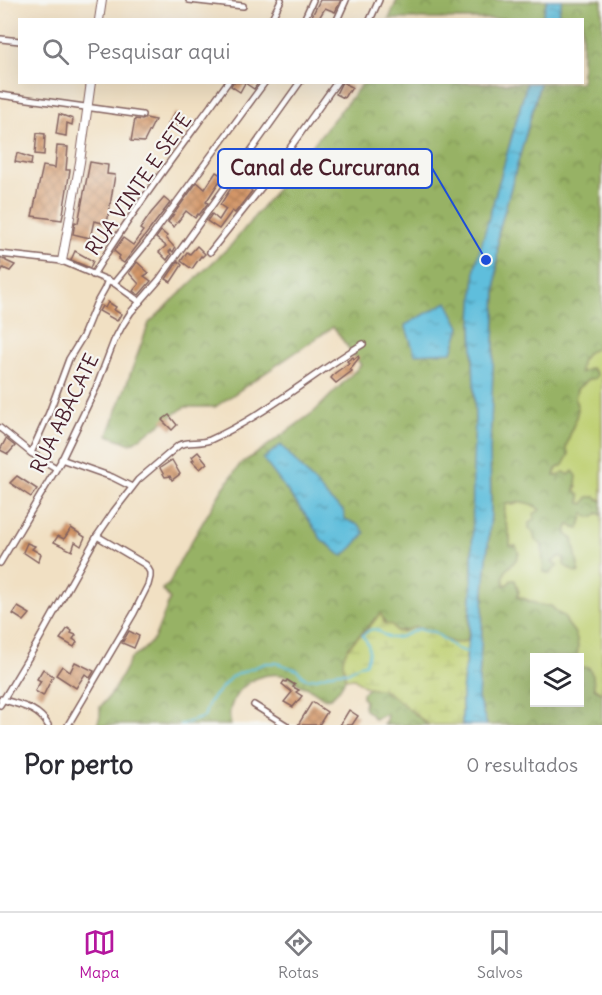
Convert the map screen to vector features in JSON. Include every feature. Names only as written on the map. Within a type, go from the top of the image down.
[{"type":"street","points":[[99,18],[102,0]]},
{"type":"street","points":[[189,0],[243,6]]},
{"type":"street","points":[[272,18],[281,0]]},
{"type":"street","points":[[305,18],[313,0]]},
{"type":"street","points":[[338,18],[346,0]]},
{"type":"street","points":[[371,18],[379,0]]},
{"type":"street","points":[[1,39],[18,41]]},
{"type":"street","points":[[62,261],[80,162],[91,84]]},
{"type":"street","name":"RUA VINTE E SETE","points":[[0,254],[62,261],[93,275],[146,196],[227,84]]},
{"type":"street","points":[[31,453],[69,359],[105,288],[146,244],[264,84]]},
{"type":"street","name":"RUA ABACATE","points":[[0,563],[62,459],[96,388],[114,341],[131,312],[159,280],[299,84]]},
{"type":"street","points":[[210,252],[272,173],[336,84]]},
{"type":"street","points":[[0,95],[142,115]]},
{"type":"street","points":[[245,158],[272,173]]},
{"type":"street","points":[[93,275],[111,282],[140,302]]},
{"type":"street","points":[[48,725],[36,712],[26,706],[1,701],[97,536],[132,487],[179,445],[206,442],[233,429],[363,344]]},
{"type":"street","points":[[0,428],[31,453],[56,468]]},
{"type":"street","points":[[62,459],[132,487]]},
{"type":"street","points":[[68,725],[134,613],[148,585],[150,572],[146,565],[136,558],[97,536]]},
{"type":"street","points":[[254,705],[286,725]]},
{"type":"green space","points":[[397,0],[547,0],[542,18],[389,18]]},
{"type":"green space","points":[[562,0],[602,0],[602,331],[600,343],[596,349],[588,352],[581,362],[580,373],[591,368],[597,374],[596,378],[588,380],[577,389],[575,399],[578,409],[566,448],[569,454],[563,465],[556,469],[554,476],[559,476],[564,472],[569,475],[573,471],[577,476],[575,491],[580,495],[580,503],[584,504],[588,497],[595,497],[602,501],[602,515],[598,513],[594,517],[588,517],[584,513],[579,529],[570,524],[567,528],[567,535],[573,539],[579,572],[576,573],[564,565],[564,558],[560,556],[552,562],[558,565],[550,574],[544,572],[542,545],[535,540],[533,532],[529,529],[529,523],[534,519],[534,514],[540,510],[527,503],[507,503],[504,514],[510,535],[510,546],[516,546],[518,557],[506,571],[504,585],[515,580],[519,592],[517,596],[551,606],[564,616],[577,639],[577,653],[530,653],[530,707],[584,707],[584,667],[589,668],[593,676],[594,688],[602,693],[602,725],[487,725],[478,698],[491,512],[490,449],[498,234],[540,84],[584,84],[584,18],[557,18]]},
{"type":"green space","points":[[362,84],[527,84],[510,142],[472,322],[475,421],[472,580],[468,640],[458,643],[451,642],[416,627],[397,631],[389,627],[383,618],[375,618],[346,651],[345,678],[330,698],[322,697],[288,677],[267,675],[250,682],[237,694],[230,711],[231,725],[97,725],[100,707],[112,693],[131,658],[154,639],[170,599],[162,589],[169,584],[178,564],[222,490],[241,463],[315,411],[361,365],[333,327],[215,407],[185,407],[131,444],[108,435],[149,323],[232,244]]},
{"type":"green space","points":[[602,331],[602,501],[595,497],[584,504],[580,503],[575,492],[577,486],[569,475],[554,476],[575,421],[578,409],[575,399],[577,389],[588,380],[580,373],[580,362],[600,343]]},
{"type":"green space","points":[[522,502],[536,505],[541,510],[533,529],[535,537],[542,545],[544,559],[552,562],[560,555],[579,572],[573,539],[567,535],[567,528],[570,524],[579,529],[584,512],[602,515],[602,693],[594,688],[589,668],[584,667],[584,653],[577,653],[576,640],[564,616],[551,606],[540,606],[517,596],[508,584],[504,585],[505,573],[519,552],[510,546],[510,535],[504,514],[507,503],[513,505]]},
{"type":"green space","points":[[381,614],[385,624],[392,625],[396,631],[402,632],[416,627],[451,642],[458,643],[468,640],[462,692],[462,725],[429,725],[381,689],[364,686],[354,678],[345,679],[343,660],[347,649]]},
{"type":"green space","points":[[369,688],[381,689],[390,694],[429,725],[383,725],[387,714],[374,719],[365,710],[362,693]]},
{"type":"water","points":[[547,0],[562,0],[557,18],[542,18]]},
{"type":"water","points":[[527,84],[540,84],[498,234],[490,449],[491,512],[478,698],[487,725],[462,725],[462,692],[469,636],[472,580],[475,421],[472,322],[475,267]]},
{"type":"water","points":[[447,302],[460,327],[452,352],[415,354],[405,325]]},
{"type":"water","points":[[281,445],[330,500],[343,510],[345,519],[360,526],[365,533],[343,556],[323,542],[263,459]]},
{"type":"building","points":[[320,0],[341,0],[335,12],[325,8],[319,18],[311,18]]},
{"type":"building","points":[[232,84],[244,84],[240,92],[231,86]]},
{"type":"building","points":[[246,84],[258,84],[254,89]]},
{"type":"building","points":[[341,84],[352,87],[344,98],[336,94]]},
{"type":"building","points":[[175,113],[183,118],[175,129],[168,124]]},
{"type":"building","points":[[59,114],[73,119],[72,125],[67,123],[66,136],[56,134]]},
{"type":"building","points":[[135,119],[155,120],[144,142],[131,141]]},
{"type":"building","points":[[37,133],[45,134],[44,155],[35,154]]},
{"type":"building","points":[[57,146],[68,147],[66,170],[70,170],[62,220],[32,216],[43,166],[55,168]]},
{"type":"building","points":[[17,153],[32,158],[31,165],[15,162]]},
{"type":"building","points":[[90,162],[108,165],[107,174],[115,175],[107,224],[94,221],[90,238],[73,234],[75,222],[78,223]]},
{"type":"building","points":[[216,172],[226,178],[222,183],[219,182],[199,215],[195,218],[186,211],[174,227],[168,222],[197,182],[205,189]]},
{"type":"building","points":[[240,174],[246,178],[243,183],[252,191],[235,213],[232,211],[219,229],[207,221],[212,214],[219,220],[226,209],[220,205]]},
{"type":"building","points":[[164,198],[170,203],[124,263],[118,259],[120,256],[114,251],[123,238],[133,245],[143,231],[140,229]]},
{"type":"building","points":[[161,231],[175,248],[173,252],[171,250],[169,252],[171,254],[167,260],[159,252],[166,246],[156,238]]},
{"type":"building","points":[[197,246],[205,254],[192,269],[181,261],[187,252],[190,254]]},
{"type":"building","points":[[75,251],[93,261],[90,268],[71,260]]},
{"type":"building","points":[[0,259],[15,265],[10,271],[3,268],[0,274]]},
{"type":"building","points":[[178,261],[182,265],[171,282],[166,279]]},
{"type":"building","points":[[137,262],[149,273],[144,276],[151,281],[139,295],[133,291],[139,284],[129,273]]},
{"type":"building","points":[[108,302],[116,307],[114,310],[121,314],[117,321],[99,311],[102,306],[105,308]]},
{"type":"building","points":[[358,356],[359,358],[350,369],[352,371],[336,383],[331,378],[349,363],[347,361]]},
{"type":"building","points":[[169,415],[177,425],[172,430],[162,420]]},
{"type":"building","points":[[6,439],[15,446],[8,454],[0,450]]},
{"type":"building","points":[[198,452],[207,463],[200,469],[192,461],[194,460],[192,457]]},
{"type":"building","points":[[172,460],[180,474],[172,480],[170,476],[165,477],[160,468]]},
{"type":"building","points":[[17,476],[37,489],[31,497],[10,483]]},
{"type":"building","points":[[71,528],[85,537],[81,546],[75,542],[72,551],[54,542],[58,536],[64,539]]},
{"type":"building","points":[[27,543],[35,546],[32,549],[41,554],[38,562],[23,552]]},
{"type":"building","points":[[18,607],[30,614],[24,621],[13,614]]},
{"type":"building","points":[[68,628],[76,635],[73,639],[77,642],[74,647],[60,639]]},
{"type":"building","points":[[129,631],[139,636],[134,648],[122,643]]},
{"type":"building","points":[[75,662],[94,671],[90,678],[85,674],[76,688],[56,675],[62,666],[70,672]]},
{"type":"building","points":[[43,669],[53,676],[43,696],[35,691],[41,681],[37,679]]},
{"type":"building","points":[[287,680],[295,685],[293,687],[299,690],[296,692],[302,696],[293,707],[284,702],[292,692],[282,684]]},
{"type":"building","points":[[312,702],[327,712],[319,725],[298,725]]},
{"type":"building","points":[[349,710],[358,716],[352,725],[340,725]]},
{"type":"waterway","points":[[180,725],[204,717],[209,702],[231,677],[266,663],[277,663],[297,670],[306,679],[336,672],[348,672],[365,664],[369,650],[363,635],[372,629],[392,638],[419,629],[434,632],[457,649],[467,652]]},
{"type":"place","name":"Canal de Curcurana","points":[[486,260]]}]
